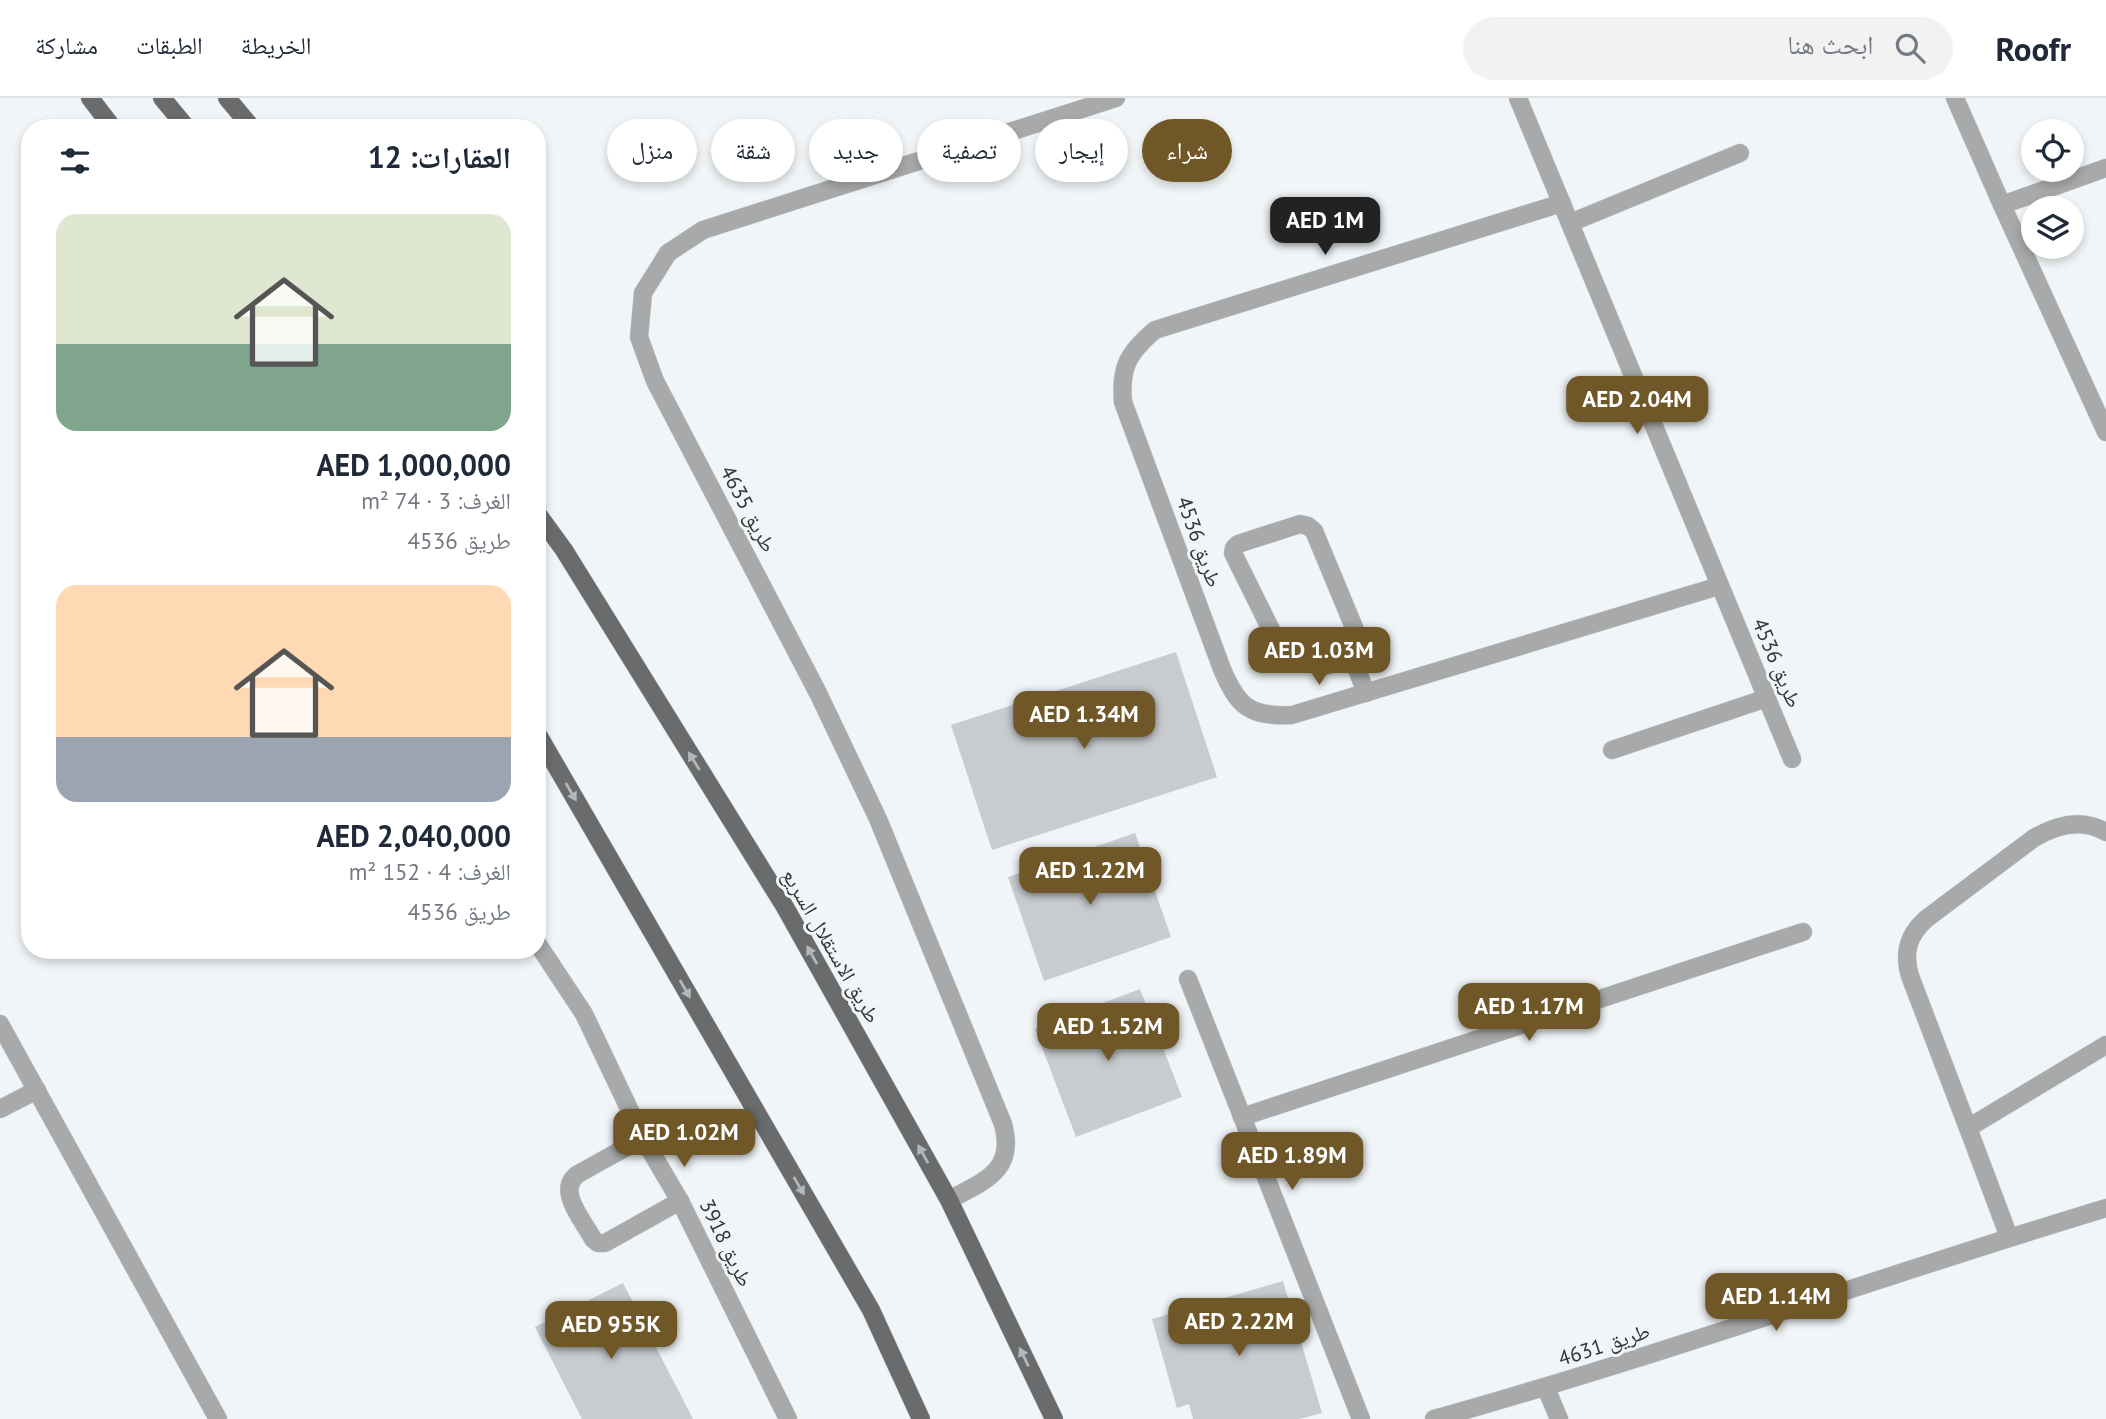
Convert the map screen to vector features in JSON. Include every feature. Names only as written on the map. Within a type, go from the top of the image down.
[{"type":"main road","points":[[90,98],[106,119]]},
{"type":"main road","points":[[162,98],[180,119]]},
{"type":"main road","points":[[227,98],[244,119]]},
{"type":"main road","name":"طريق الاستقلال السريع","points":[[546,525],[564,550],[785,907],[949,1200],[1054,1419]]},
{"type":"main road","points":[[546,749],[871,1310],[917,1416]]},
{"type":"street","name":"طريق 4635","points":[[949,1200],[986,1180],[998,1170],[1005,1156],[1007,1139],[1003,1124],[878,819],[818,693],[655,381],[639,337],[643,293],[668,253],[703,230],[1116,98]]},
{"type":"street","name":"طريق 4536","points":[[1518,98],[1792,759]]},
{"type":"street","points":[[1955,98],[2106,432]]},
{"type":"street","points":[[1570,223],[1740,153]]},
{"type":"street","points":[[2002,205],[2106,168]]},
{"type":"street","name":"طريق 4536","points":[[1562,203],[1155,330],[1138,344],[1126,363],[1121,382],[1123,402],[1231,692],[1248,709],[1270,716],[1292,715],[1719,586]]},
{"type":"street","points":[[1353,659],[1324,666],[1301,662],[1282,652],[1233,553],[1234,548],[1238,544],[1300,524],[1314,531],[1358,637],[1358,648],[1353,659],[1366,693]]},
{"type":"street","points":[[1612,750],[1767,698]]},
{"type":"street","points":[[2009,1237],[1910,976],[1906,951],[1916,928],[1926,919],[2034,838],[2066,824],[2083,824],[2106,832]]},
{"type":"street","points":[[1242,1117],[1803,932]]},
{"type":"street","name":"طريق 3918","points":[[546,957],[584,1014],[643,1138],[680,1201],[788,1419]]},
{"type":"street","points":[[1188,979],[1361,1419]]},
{"type":"street","points":[[0,1024],[218,1419]]},
{"type":"street","points":[[1968,1128],[2106,1045]]},
{"type":"street","points":[[0,1109],[37,1090]]},
{"type":"street","points":[[643,1138],[578,1174],[568,1185],[571,1199],[593,1239],[598,1243],[605,1243],[680,1201]]},
{"type":"street","name":"طريق 4631","points":[[1434,1419],[1546,1388],[2106,1208]]},
{"type":"street","points":[[1546,1388],[1559,1419]]},
{"type":"building","points":[[1176,652],[1217,777],[992,850],[951,725]]},
{"type":"building","points":[[1135,833],[1171,937],[1044,981],[1008,877]]},
{"type":"building","points":[[1140,989],[1182,1097],[1076,1137],[1035,1029]]},
{"type":"building","points":[[1283,1281],[1322,1413],[1299,1419],[1193,1419],[1189,1404],[1177,1408],[1152,1319]]},
{"type":"building","points":[[623,1283],[693,1419],[582,1419],[535,1327]]}]
